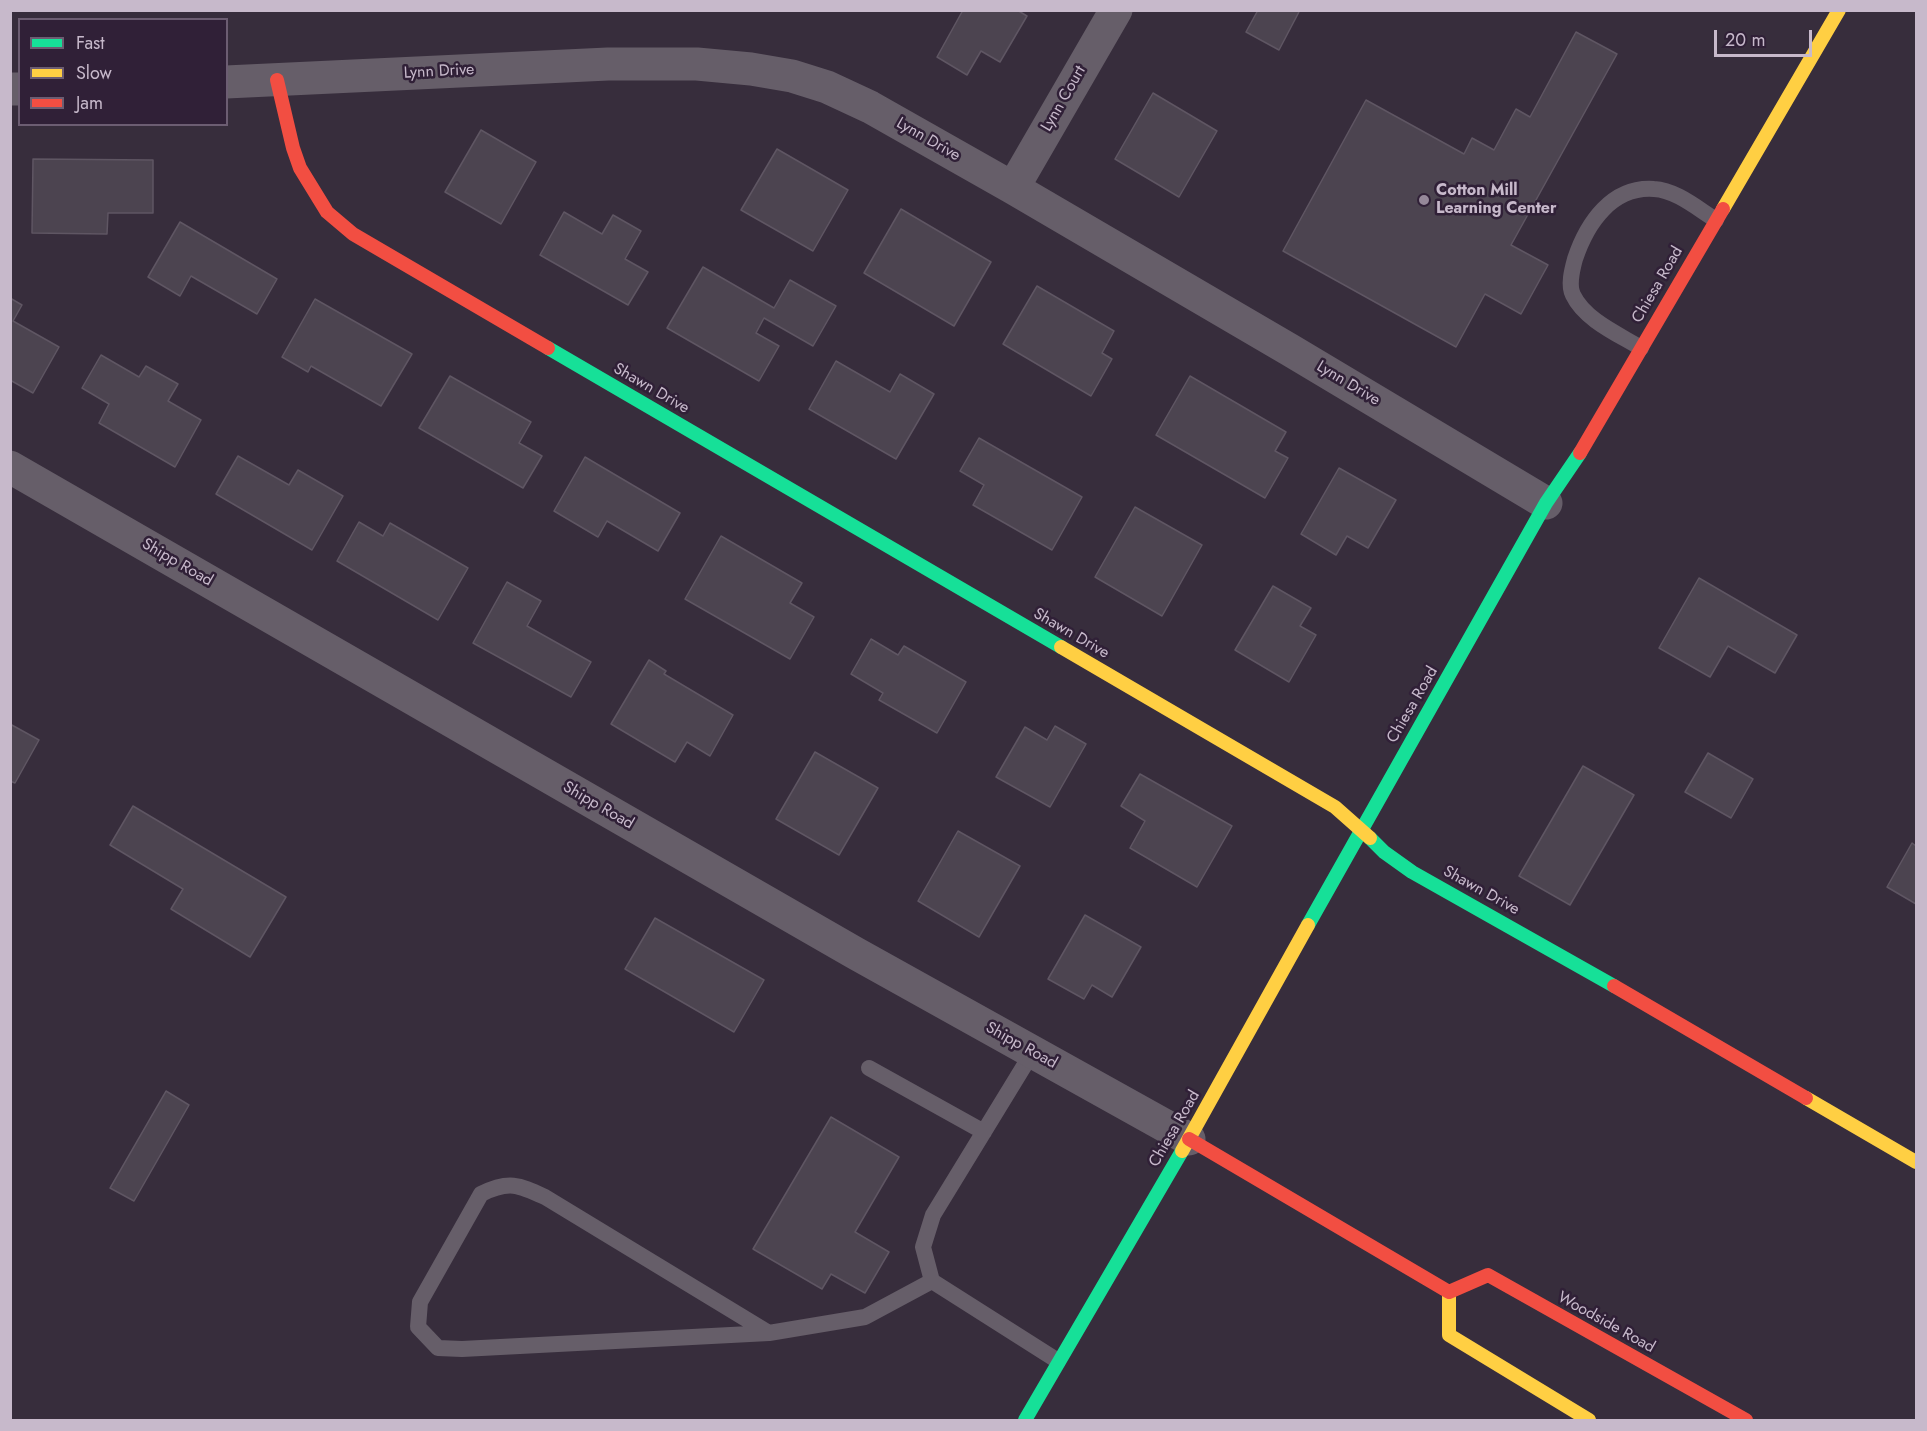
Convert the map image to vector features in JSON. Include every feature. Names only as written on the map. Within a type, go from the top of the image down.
[{"type":"street","name":"Lynn Court","points":[[1013,188],[1116,10]]},
{"type":"street","name":"Chiesa Road","points":[[1024,1420],[1189,1139],[1546,503],[1575,461],[1839,10]]},
{"type":"street","name":"Lynn Drive","points":[[228,82],[608,64],[697,64],[751,69],[792,76],[827,87],[870,107],[1013,188],[1546,503]]},
{"type":"street","name":"Shawn Drive","points":[[277,80],[300,168],[327,212],[353,234],[1335,807],[1384,852],[1412,872],[1584,968],[1917,1162]]},
{"type":"street","name":"Shipp Road","points":[[10,467],[855,953],[1189,1139]]},
{"type":"street","points":[[1189,1139],[1449,1292],[1449,1335],[1590,1420]]},
{"type":"street","name":"Woodside Road","points":[[1449,1292],[1488,1275],[1746,1420]]},
{"type":"lane","points":[[1641,348],[1597,321],[1581,307],[1571,293],[1571,272],[1590,224],[1609,203],[1633,190],[1656,189],[1676,196],[1716,220]]},
{"type":"lane","points":[[1032,1053],[933,1215],[923,1247],[932,1281],[1058,1361]]},
{"type":"lane","points":[[869,1068],[984,1132]]},
{"type":"lane","points":[[769,1333],[545,1197],[518,1185],[496,1186],[481,1194],[420,1302],[418,1327],[438,1348],[769,1333],[865,1317],[932,1281]]},
{"type":"building","points":[[963,10],[1017,10],[1027,16],[1000,62],[981,51],[967,75],[937,57]]},
{"type":"building","points":[[1258,10],[1300,10],[1279,50],[1246,32]]},
{"type":"building","name":"Cotton Mill Learning Center","points":[[1576,32],[1617,54],[1511,245],[1548,265],[1521,314],[1485,294],[1456,347],[1283,251],[1366,100],[1464,154],[1472,138],[1494,150],[1516,109],[1530,117]]},
{"type":"building","points":[[1153,93],[1217,131],[1179,197],[1115,159]]},
{"type":"building","points":[[481,130],[536,162],[501,224],[445,192]]},
{"type":"building","points":[[777,149],[848,190],[813,251],[741,210]]},
{"type":"building","points":[[33,159],[153,160],[153,213],[108,213],[107,234],[32,233]]},
{"type":"building","points":[[901,209],[991,262],[954,326],[864,273]]},
{"type":"building","points":[[564,212],[602,234],[613,215],[641,231],[625,259],[648,272],[628,305],[540,255]]},
{"type":"building","points":[[180,222],[277,279],[257,314],[191,276],[180,296],[148,277]]},
{"type":"building","points":[[703,267],[774,308],[790,280],[836,306],[813,346],[764,318],[756,333],[779,346],[759,381],[667,328]]},
{"type":"building","points":[[1037,286],[1114,331],[1102,353],[1112,359],[1091,396],[1003,344]]},
{"type":"building","points":[[10,298],[22,305],[13,321],[59,347],[33,393],[10,380]]},
{"type":"building","points":[[315,299],[412,354],[381,406],[311,366],[308,372],[282,357]]},
{"type":"building","points":[[101,355],[139,377],[146,366],[178,384],[168,401],[201,420],[175,467],[99,423],[109,404],[82,388]]},
{"type":"building","points":[[836,361],[890,392],[900,374],[934,394],[896,459],[809,409]]},
{"type":"building","points":[[450,376],[531,422],[519,443],[542,456],[523,488],[419,428]]},
{"type":"building","points":[[1190,376],[1286,432],[1275,451],[1288,458],[1265,498],[1156,435]]},
{"type":"building","points":[[979,438],[1082,497],[1052,550],[973,505],[984,485],[960,471]]},
{"type":"building","points":[[238,456],[289,485],[298,470],[343,496],[312,550],[216,494]]},
{"type":"building","points":[[585,457],[680,513],[658,551],[607,521],[598,537],[554,511]]},
{"type":"building","points":[[1339,468],[1396,500],[1368,548],[1347,536],[1336,555],[1301,534]]},
{"type":"building","points":[[1135,507],[1202,545],[1162,616],[1095,577]]},
{"type":"building","points":[[359,522],[383,536],[390,523],[468,568],[438,620],[337,561]]},
{"type":"building","points":[[721,536],[802,583],[790,603],[814,617],[790,659],[685,599]]},
{"type":"building","points":[[1699,578],[1797,635],[1775,673],[1728,646],[1710,677],[1659,648]]},
{"type":"building","points":[[507,582],[541,601],[527,626],[591,662],[571,697],[473,643]]},
{"type":"building","points":[[1273,586],[1311,608],[1300,626],[1316,635],[1289,682],[1235,650]]},
{"type":"building","points":[[871,639],[898,655],[904,646],[966,682],[937,733],[879,700],[883,693],[851,674]]},
{"type":"building","points":[[649,660],[666,671],[664,674],[733,715],[710,756],[687,742],[675,762],[611,724]]},
{"type":"building","points":[[10,724],[39,740],[15,783],[10,781]]},
{"type":"building","points":[[1055,726],[1086,744],[1050,807],[996,777],[1025,727],[1047,740]]},
{"type":"building","points":[[815,752],[878,788],[839,855],[776,819]]},
{"type":"building","points":[[1708,753],[1753,779],[1731,818],[1685,792]]},
{"type":"building","points":[[1583,766],[1634,795],[1570,905],[1519,876]]},
{"type":"building","points":[[1140,774],[1232,826],[1197,887],[1130,848],[1145,821],[1121,806]]},
{"type":"building","points":[[133,806],[286,897],[250,957],[171,909],[183,889],[110,845]]},
{"type":"building","points":[[958,831],[1020,866],[979,937],[918,901]]},
{"type":"building","points":[[1912,843],[1916,846],[1916,904],[1887,887]]},
{"type":"building","points":[[1085,915],[1141,947],[1112,997],[1092,985],[1084,999],[1048,979]]},
{"type":"building","points":[[655,918],[764,980],[734,1032],[625,969]]},
{"type":"building","points":[[166,1091],[189,1105],[134,1201],[110,1188]]},
{"type":"building","points":[[831,1117],[899,1157],[855,1232],[889,1252],[865,1293],[831,1274],[822,1289],[753,1249]]},
{"type":"traffic: fast","points":[[548,348],[1061,647]]},
{"type":"traffic: fast","points":[[1308,925],[1546,503],[1580,453]]},
{"type":"traffic: fast","points":[[1370,838],[1384,852],[1412,872],[1614,986]]},
{"type":"traffic: fast","points":[[1025,1420],[1182,1151]]},
{"type":"traffic: slow","points":[[1723,209],[1839,10]]},
{"type":"traffic: slow","points":[[1061,647],[1335,807],[1370,838]]},
{"type":"traffic: slow","points":[[1182,1151],[1308,925]]},
{"type":"traffic: slow","points":[[1806,1098],[1916,1162]]},
{"type":"traffic: slow","points":[[1449,1292],[1449,1335],[1589,1420]]},
{"type":"traffic: jam","points":[[277,80],[300,168],[327,212],[353,234],[548,348]]},
{"type":"traffic: jam","points":[[1580,453],[1723,209]]},
{"type":"traffic: jam","points":[[1614,986],[1806,1098]]},
{"type":"traffic: jam","points":[[1189,1139],[1449,1292]]},
{"type":"traffic: jam","points":[[1449,1292],[1488,1275],[1746,1420]]},
{"type":"place","name":"Cotton Mill Learning Center","points":[[1424,200]]}]
